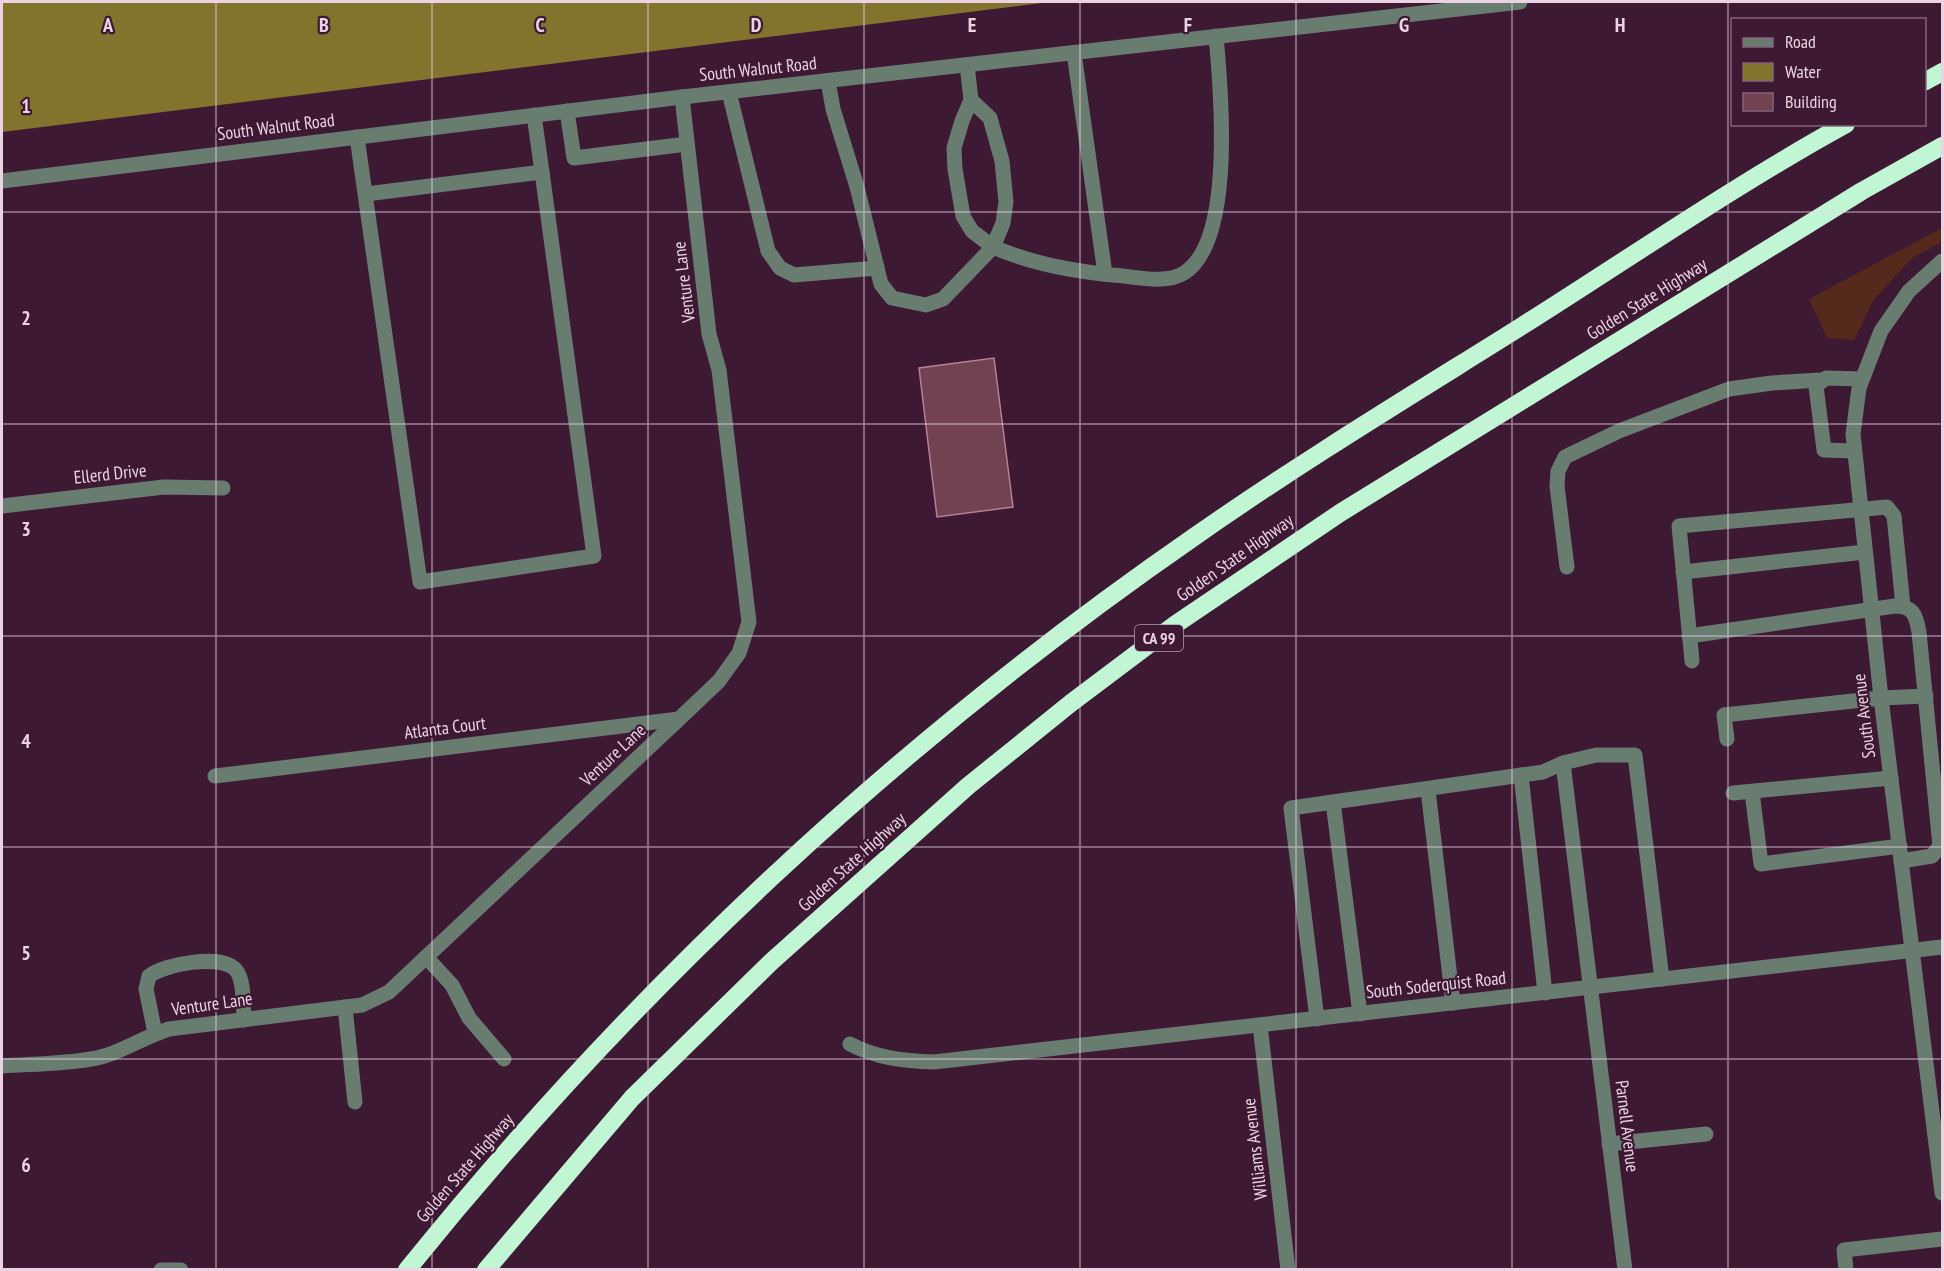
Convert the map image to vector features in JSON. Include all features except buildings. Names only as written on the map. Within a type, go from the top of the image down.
[{"type":"highway","points":[[1926,81],[1942,72]]},
{"type":"highway","name":"Golden State Highway","points":[[407,1269],[491,1168],[644,1003],[773,877],[873,787],[977,700],[1174,551],[1305,462],[1843,126]]},
{"type":"highway","name":"Golden State Highway","points":[[486,1269],[632,1098],[763,970],[968,786],[1071,703],[1176,624],[1340,513],[1862,191],[1942,147]]},
{"type":"street","name":"South Walnut Road","points":[[2,181],[682,97],[1520,2]]},
{"type":"street","points":[[967,65],[971,100],[954,148],[963,216],[972,231],[993,248],[1079,272],[1165,279],[1184,273],[1199,256],[1212,229],[1223,132],[1216,36]]},
{"type":"street","points":[[1074,53],[1106,274]]},
{"type":"street","points":[[828,81],[833,109],[857,187],[880,284],[892,298],[926,305],[943,299],[993,248],[1003,223],[1006,202],[1002,161],[990,118],[971,100]]},
{"type":"street","points":[[729,92],[768,251],[780,268],[794,275],[877,268]]},
{"type":"street","name":"Venture Lane","points":[[2,1066],[91,1059],[155,1033],[362,1005],[389,992],[719,681],[738,653],[749,622],[718,370],[710,334],[682,97]]},
{"type":"street","points":[[567,111],[574,158],[687,144]]},
{"type":"street","points":[[357,137],[420,582],[594,556],[534,116]]},
{"type":"street","points":[[366,194],[542,172]]},
{"type":"street","name":"South Avenue","points":[[1942,261],[1917,283],[1892,314],[1873,348],[1862,380],[1853,425],[1881,698],[1912,951],[1938,1116],[1942,1194]]},
{"type":"street","points":[[1567,567],[1557,486],[1558,471],[1565,457],[1619,431],[1729,389],[1772,383],[1818,385],[1862,380]]},
{"type":"street","points":[[1818,385],[1824,450],[1854,451]]},
{"type":"street","name":"Ellerd Drive","points":[[2,506],[164,487],[223,488]]},
{"type":"street","points":[[1692,662],[1679,526],[1887,507],[1894,516],[1903,606]]},
{"type":"street","points":[[1683,572],[1865,552]]},
{"type":"street","points":[[1689,636],[1903,606],[1914,612],[1917,620],[1926,696],[1940,846],[1932,856],[1900,853],[1761,864],[1752,792]]},
{"type":"street","points":[[1727,739],[1724,716],[1881,698],[1926,696]]},
{"type":"street","name":"Atlanta Court","points":[[215,776],[679,719]]},
{"type":"street","points":[[1317,1018],[1291,808],[1543,772],[1563,763],[1596,755],[1635,755],[1662,979]]},
{"type":"street","name":"Parnell Avenue","points":[[1563,763],[1625,1269]]},
{"type":"street","points":[[1521,775],[1545,993]]},
{"type":"street","points":[[1733,794],[1891,778]]},
{"type":"street","points":[[1428,790],[1453,1003]]},
{"type":"street","points":[[1333,802],[1360,1014]]},
{"type":"street","name":"South Soderquist Road","points":[[850,1044],[866,1053],[896,1059],[934,1062],[1942,947]]},
{"type":"street","points":[[426,957],[453,985],[469,1018],[504,1059]]},
{"type":"street","points":[[155,1033],[146,989],[149,976],[159,969],[212,961],[224,962],[236,970],[240,981],[244,1020]]},
{"type":"street","points":[[345,1007],[355,1102]]},
{"type":"street","name":"Williams Avenue","points":[[1260,1025],[1288,1269]]},
{"type":"street","points":[[1609,1144],[1706,1134]]},
{"type":"street","points":[[1846,1269],[1844,1251],[1942,1239]]},
{"type":"street","points":[[161,1269],[181,1269]]},
{"type":"shaded area","points":[[1942,228],[1942,242],[1912,258],[1873,301],[1854,340],[1827,338],[1809,299]]},
{"type":"water","points":[[2,2],[1050,2],[2,132]]}]
